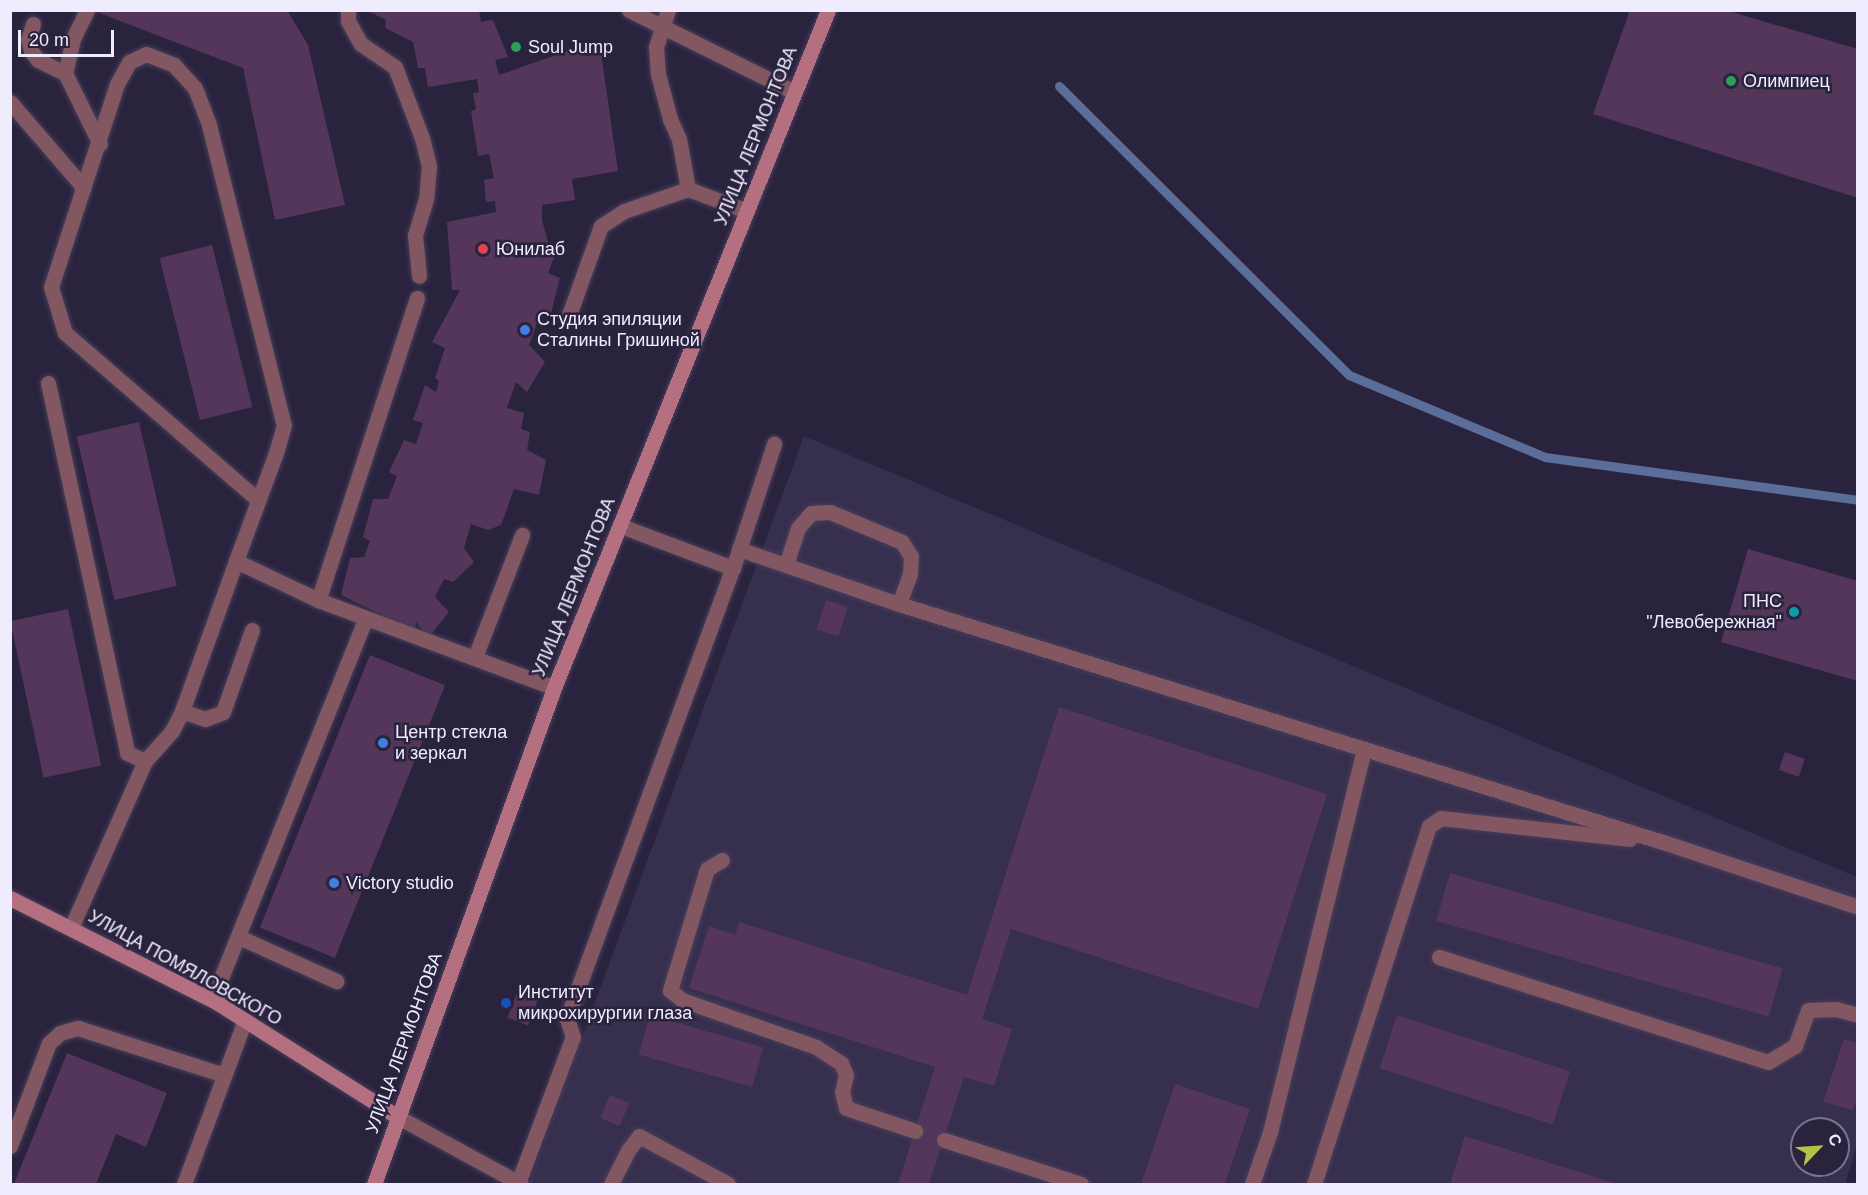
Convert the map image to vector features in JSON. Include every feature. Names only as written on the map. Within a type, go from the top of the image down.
[{"type":"main road","name":"УЛИЦА ЛЕРМОНТОВА","points":[[374,1185],[554,688],[828,10]]},
{"type":"main road","name":"УЛИЦА ПОМЯЛОВСКОГО","points":[[10,898],[216,1002],[398,1117]]},
{"type":"lane","points":[[65,73],[73,39],[87,10]]},
{"type":"lane","points":[[348,10],[348,21],[361,44],[395,67],[422,138],[429,166],[426,199],[416,235],[419,276]]},
{"type":"lane","points":[[629,10],[794,92]]},
{"type":"lane","points":[[669,10],[656,46],[658,74],[670,119],[679,140],[688,189]]},
{"type":"lane","points":[[33,24],[28,39],[31,51],[38,60],[65,73],[100,144]]},
{"type":"lane","points":[[71,928],[145,761],[172,732],[182,711],[258,500],[284,425],[208,125],[195,88],[174,65],[146,54],[129,62],[117,84],[100,144],[51,287],[65,333],[258,500]]},
{"type":"lane","points":[[10,102],[84,188]]},
{"type":"lane","points":[[568,318],[601,226],[624,211],[688,189],[747,211]]},
{"type":"lane","points":[[318,600],[417,298]]},
{"type":"lane","points":[[48,384],[127,753],[145,761]]},
{"type":"lane","points":[[398,1117],[520,1184],[573,1037],[567,1018],[733,568],[774,444]]},
{"type":"lane","points":[[786,565],[798,528],[811,513],[830,512],[902,542],[911,556],[910,574],[899,604]]},
{"type":"lane","points":[[621,526],[733,568]]},
{"type":"lane","points":[[475,657],[522,535]]},
{"type":"lane","points":[[739,549],[899,604],[1666,843],[1857,907]]},
{"type":"lane","points":[[236,561],[318,600],[554,688]]},
{"type":"lane","points":[[216,1002],[221,978],[366,618]]},
{"type":"lane","points":[[182,711],[205,718],[223,712],[252,630]]},
{"type":"lane","points":[[1252,1185],[1270,1132],[1364,750]]},
{"type":"lane","points":[[1314,1185],[1429,826],[1442,818],[1666,843]]},
{"type":"lane","points":[[722,860],[707,869],[670,990],[682,1000],[816,1047],[842,1063],[846,1075],[842,1092],[846,1108],[915,1131]]},
{"type":"lane","points":[[239,937],[336,981]]},
{"type":"lane","points":[[1439,957],[1768,1062],[1795,1046],[1808,1010],[1836,1009],[1857,1015]]},
{"type":"lane","points":[[184,1185],[245,1020]]},
{"type":"lane","points":[[10,1146],[49,1043],[60,1033],[78,1028],[224,1075]]},
{"type":"lane","points":[[611,1185],[629,1149],[639,1136],[728,1185]]},
{"type":"lane","points":[[944,1140],[1082,1185]]},
{"type":"shaded area","points":[[804,436],[1857,877],[1858,1141],[1850,1167],[1850,1117],[1790,1117],[1790,1177],[1847,1177],[1845,1184],[528,1184]]},
{"type":"building","points":[[287,10],[308,45],[345,205],[275,220],[243,68],[94,11]]},
{"type":"building","points":[[366,10],[479,10],[481,22],[493,20],[508,57],[495,60],[499,75],[579,47],[600,45],[618,171],[572,179],[575,200],[542,205],[542,220],[550,249],[555,255],[548,273],[560,278],[550,317],[540,315],[529,345],[545,362],[527,392],[516,382],[507,408],[524,413],[521,429],[530,432],[527,450],[546,460],[539,495],[514,489],[501,525],[488,530],[471,524],[464,548],[474,562],[453,582],[444,579],[435,597],[449,612],[428,638],[416,622],[415,631],[341,595],[350,558],[364,557],[370,541],[363,537],[373,499],[388,499],[397,476],[389,472],[404,440],[416,444],[423,423],[413,420],[425,385],[436,392],[439,381],[435,378],[445,348],[432,342],[460,290],[452,290],[447,222],[496,212],[495,201],[486,202],[484,180],[494,178],[489,154],[478,156],[471,111],[476,109],[473,93],[479,92],[477,79],[428,87],[425,68],[418,68],[413,42],[385,28],[386,20]]},
{"type":"building","name":"Олимпиец","points":[[1630,10],[1725,10],[1858,49],[1858,198],[1593,114]]},
{"type":"building","points":[[212,245],[252,407],[200,420],[160,258]]},
{"type":"building","points":[[139,422],[177,586],[114,600],[77,436]]},
{"type":"building","name":"ПНС \"Левобережная\"","points":[[1748,549],[1858,581],[1858,681],[1721,642]]},
{"type":"building","points":[[826,600],[848,607],[838,637],[816,629]]},
{"type":"building","points":[[68,609],[101,766],[44,778],[10,621]]},
{"type":"building","points":[[370,655],[445,685],[335,958],[260,928]]},
{"type":"building","points":[[1059,707],[1327,794],[1258,1009],[1011,929],[982,1019],[1012,1029],[994,1086],[964,1077],[929,1184],[898,1184],[935,1067],[689,988],[709,926],[735,935],[739,922],[967,995]]},
{"type":"building","points":[[1785,752],[1805,759],[1799,777],[1779,770]]},
{"type":"building","points":[[1450,873],[1783,968],[1769,1016],[1436,921]]},
{"type":"building","points":[[520,985],[541,993],[528,1026],[507,1018]]},
{"type":"building","points":[[650,1015],[763,1048],[752,1087],[639,1054]]},
{"type":"building","points":[[1397,1015],[1570,1071],[1553,1125],[1380,1068]]},
{"type":"building","points":[[1844,1039],[1858,1043],[1858,1097],[1853,1110],[1823,1102]]},
{"type":"building","points":[[67,1053],[167,1093],[146,1147],[116,1134],[96,1184],[14,1184]]},
{"type":"building","points":[[1175,1084],[1250,1109],[1225,1184],[1141,1184]]},
{"type":"building","points":[[610,1095],[629,1103],[620,1126],[600,1118]]},
{"type":"building","points":[[1465,1136],[1617,1184],[1450,1184]]},
{"type":"waterway","points":[[1059,86],[1349,375],[1545,457],[1858,500]]},
{"type":"place","name":"Soul Jump","points":[[516,47]]},
{"type":"place","name":"Олимпиец","points":[[1731,81]]},
{"type":"place","name":"Юнилаб","points":[[483,249]]},
{"type":"place","name":"Студия эпиляции Сталины Гришиной","points":[[525,330]]},
{"type":"place","name":"ПНС \"Левобережная\"","points":[[1794,612]]},
{"type":"place","name":"Центр стекла и зеркал","points":[[383,743]]},
{"type":"place","name":"Victory studio","points":[[334,883]]},
{"type":"place","name":"Институт микрохирургии глаза","points":[[506,1003]]}]
